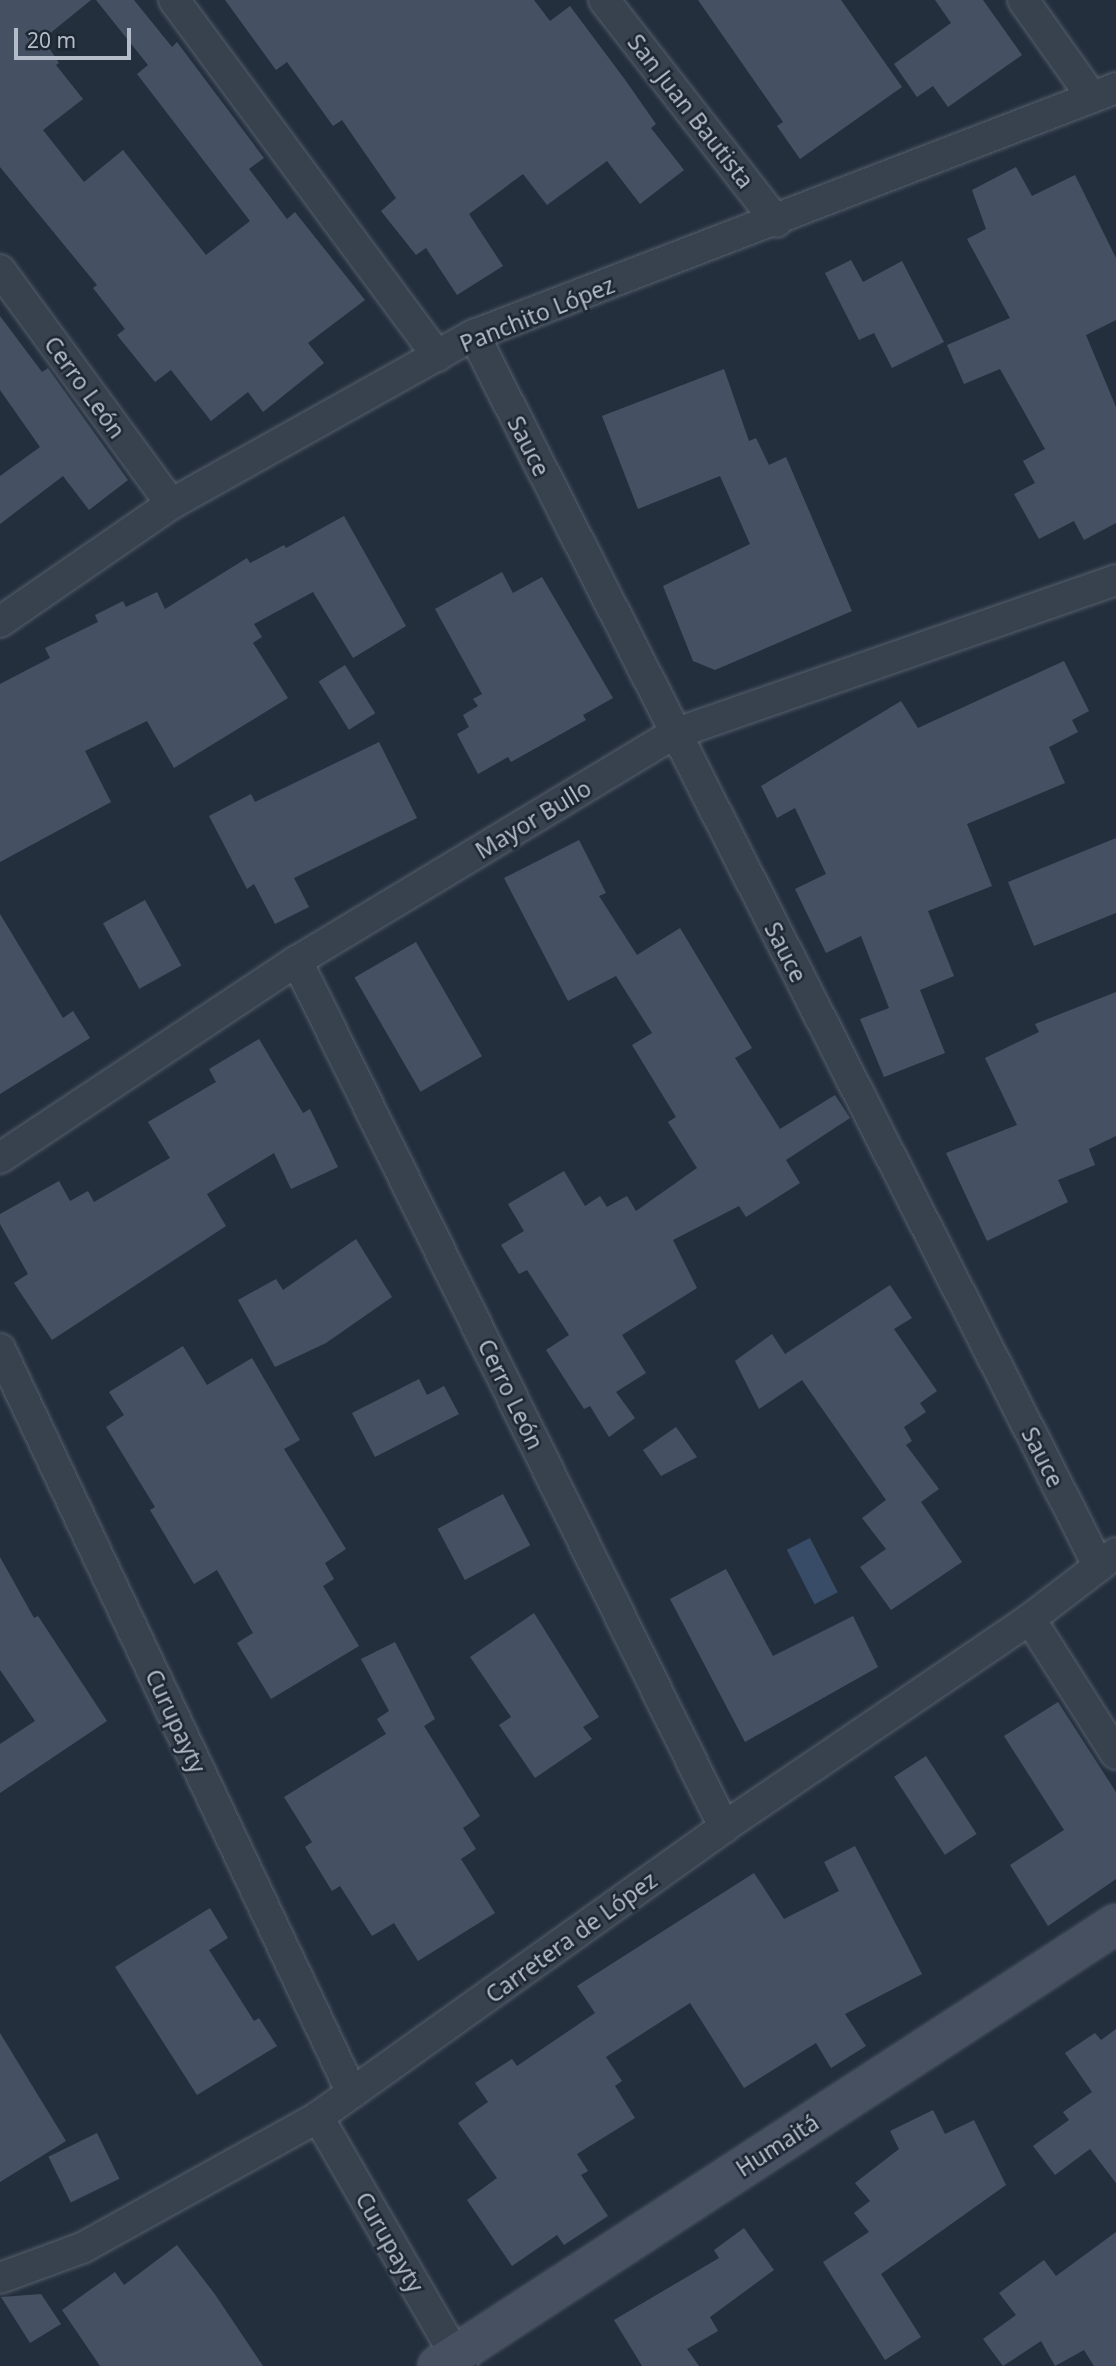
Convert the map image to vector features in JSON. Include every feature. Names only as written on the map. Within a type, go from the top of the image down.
[{"type":"street","points":[[174,0],[437,356]]},
{"type":"street","name":"San Juan Bautista","points":[[604,0],[777,222]]},
{"type":"street","points":[[1023,0],[1104,92]]},
{"type":"street","name":"Panchito López","points":[[0,622],[171,504],[474,335],[777,222],[1104,92]]},
{"type":"street","name":"Cerro León","points":[[0,270],[171,504]]},
{"type":"street","name":"Sauce","points":[[474,335],[674,734],[1108,1560]]},
{"type":"street","name":"Mayor Bullo","points":[[0,1158],[297,961],[674,734],[1113,587]]},
{"type":"street","name":"Cerro León","points":[[297,961],[724,1827]]},
{"type":"street","name":"Curupayty","points":[[0,1349],[352,2094]]},
{"type":"street","name":"Carretera de López","points":[[0,2278],[82,2248],[318,2117],[724,1827],[1030,1619],[1108,1560]]},
{"type":"street","points":[[1030,1619],[1116,1754]]},
{"type":"street","name":"Humaitá","points":[[452,2363],[1116,1924]]},
{"type":"street","name":"Curupayty","points":[[318,2117],[452,2363]]},
{"type":"water","points":[[810,1538],[838,1592],[815,1604],[787,1550]]},
{"type":"building","points":[[0,0],[91,0],[43,39],[59,63],[56,65],[83,99],[43,130],[84,182],[123,150],[206,255],[250,221],[137,74],[148,65],[96,0],[134,0],[172,47],[177,42],[264,158],[249,169],[287,219],[295,212],[365,300],[308,343],[324,363],[263,412],[248,392],[211,421],[171,370],[155,382],[117,335],[125,329],[93,288],[97,285],[0,167]]},
{"type":"building","points":[[225,0],[534,0],[550,21],[570,6],[656,124],[651,128],[684,170],[640,204],[607,161],[547,205],[523,174],[469,214],[503,266],[457,295],[426,248],[416,255],[381,211],[396,198],[342,120],[333,126],[287,62],[276,70]]},
{"type":"building","points":[[698,0],[841,0],[902,87],[800,159],[777,126],[783,122]]},
{"type":"building","points":[[935,0],[983,0],[1022,55],[948,107],[933,86],[917,97],[894,64],[951,23]]},
{"type":"building","points":[[1016,167],[1032,196],[1075,175],[1116,258],[1116,320],[1086,335],[1116,407],[1116,523],[1084,540],[1074,521],[1039,539],[1014,494],[1035,483],[1023,461],[1045,449],[1000,369],[964,384],[947,345],[1010,318],[967,239],[986,229],[972,190]]},
{"type":"building","points":[[851,260],[863,282],[902,261],[944,342],[892,368],[874,333],[859,340],[825,273]]},
{"type":"building","points":[[0,316],[42,372],[48,368],[128,480],[89,510],[63,476],[0,524],[0,476],[40,447],[0,390]]},
{"type":"building","points":[[724,369],[749,441],[756,438],[769,465],[786,457],[852,611],[715,670],[693,661],[663,586],[750,544],[720,476],[638,509],[602,416]]},
{"type":"building","points":[[344,516],[406,626],[353,658],[313,592],[254,624],[262,637],[253,643],[288,698],[174,768],[147,721],[85,751],[111,802],[0,862],[0,684],[50,658],[45,648],[98,622],[95,615],[123,601],[126,607],[157,592],[165,609],[247,558],[250,563],[284,545],[286,548]]},
{"type":"building","points":[[502,572],[513,593],[542,577],[613,698],[583,715],[586,720],[511,762],[508,757],[478,774],[457,734],[469,727],[463,715],[478,706],[473,699],[482,694],[435,609]]},
{"type":"building","points":[[1064,661],[1089,711],[1072,720],[1078,732],[1049,747],[1065,783],[967,824],[992,886],[928,911],[954,976],[920,990],[945,1053],[884,1077],[860,1019],[889,1008],[861,936],[826,953],[795,889],[826,874],[795,808],[777,818],[761,786],[901,701],[918,728]]},
{"type":"building","points":[[345,665],[375,713],[349,730],[319,681]]},
{"type":"building","points":[[379,742],[417,818],[294,878],[309,907],[275,924],[254,884],[247,889],[209,816],[251,794],[255,802]]},
{"type":"building","points":[[1116,838],[1116,913],[1034,946],[1008,882]]},
{"type":"building","points":[[579,840],[606,893],[599,896],[637,955],[680,928],[752,1048],[735,1058],[780,1129],[835,1095],[850,1118],[786,1160],[800,1183],[746,1217],[739,1206],[673,1240],[697,1288],[622,1335],[646,1373],[616,1392],[635,1418],[609,1437],[590,1406],[584,1409],[546,1350],[569,1335],[527,1270],[519,1274],[501,1245],[524,1231],[508,1204],[564,1171],[585,1206],[600,1196],[607,1207],[627,1196],[636,1211],[697,1168],[668,1122],[676,1117],[632,1045],[652,1033],[616,976],[568,1001],[504,878]]},
{"type":"building","points":[[145,900],[181,966],[139,989],[103,923]]},
{"type":"building","points":[[0,914],[63,1018],[73,1011],[90,1038],[0,1094]]},
{"type":"building","points":[[416,942],[482,1056],[421,1092],[355,978]]},
{"type":"building","points":[[1116,992],[1116,1136],[1089,1149],[1095,1165],[1058,1180],[1068,1202],[987,1241],[946,1153],[1017,1125],[985,1058],[1039,1032],[1035,1024]]},
{"type":"building","points":[[259,1039],[303,1113],[310,1109],[338,1167],[291,1189],[274,1153],[207,1194],[226,1226],[52,1340],[14,1283],[28,1274],[0,1224],[0,1214],[59,1181],[70,1201],[88,1191],[94,1202],[170,1158],[148,1122],[216,1082],[209,1069]]},
{"type":"building","points":[[356,1239],[392,1297],[326,1343],[275,1367],[238,1300],[276,1279],[283,1290]]},
{"type":"building","points":[[890,1285],[912,1318],[894,1329],[937,1391],[920,1403],[926,1412],[904,1427],[912,1441],[906,1445],[939,1489],[921,1502],[962,1562],[891,1610],[860,1567],[886,1549],[862,1518],[886,1500],[802,1380],[759,1409],[735,1361],[772,1334],[785,1354]]},
{"type":"building","points":[[183,1346],[207,1385],[252,1358],[300,1440],[284,1449],[346,1549],[325,1563],[334,1579],[323,1586],[359,1646],[271,1699],[237,1643],[253,1633],[217,1570],[194,1584],[150,1510],[155,1507],[106,1427],[124,1415],[109,1392]]},
{"type":"building","points":[[419,1379],[427,1395],[444,1386],[459,1414],[375,1457],[352,1413]]},
{"type":"building","points":[[676,1427],[697,1457],[661,1476],[643,1450]]},
{"type":"building","points":[[503,1494],[530,1545],[465,1580],[438,1529]]},
{"type":"building","points":[[0,1557],[34,1618],[38,1616],[107,1721],[0,1793],[0,1744],[35,1721],[0,1670]]},
{"type":"building","points":[[726,1569],[773,1656],[853,1616],[878,1667],[745,1742],[670,1599]]},
{"type":"building","points":[[534,1613],[599,1717],[583,1727],[592,1739],[535,1778],[499,1725],[511,1717],[470,1657]]},
{"type":"building","points":[[395,1642],[435,1719],[424,1726],[480,1816],[463,1828],[476,1849],[461,1859],[495,1913],[418,1961],[394,1923],[372,1936],[340,1886],[332,1891],[305,1847],[312,1842],[284,1797],[386,1734],[377,1719],[389,1711],[361,1659]]},
{"type":"building","points":[[1058,1702],[1116,1792],[1116,1879],[1048,1926],[1010,1865],[1064,1830],[1004,1736]]},
{"type":"building","points":[[926,1756],[977,1834],[945,1855],[894,1777]]},
{"type":"building","points":[[855,1846],[922,1974],[845,2014],[866,2046],[831,2068],[816,2043],[744,2088],[690,2003],[606,2057],[622,2081],[615,2086],[635,2118],[577,2154],[588,2171],[581,2175],[608,2216],[564,2245],[557,2235],[512,2266],[467,2200],[497,2178],[458,2123],[488,2102],[475,2083],[512,2059],[517,2066],[595,2013],[577,1986],[754,1873],[784,1919],[839,1891],[824,1862]]},
{"type":"building","points":[[210,1908],[228,1938],[209,1950],[254,2021],[259,2018],[277,2046],[197,2095],[115,1967]]},
{"type":"building","points":[[1116,2029],[1116,2183],[1090,2149],[1055,2175],[1033,2146],[1069,2120],[1063,2112],[1092,2092],[1065,2053],[1095,2033],[1101,2040]]},
{"type":"building","points":[[0,2033],[66,2141],[0,2182]]},
{"type":"building","points":[[933,2110],[945,2134],[974,2120],[1006,2185],[881,2274],[921,2337],[885,2360],[823,2262],[869,2232],[854,2213],[870,2201],[855,2183],[899,2149],[890,2131]]},
{"type":"building","points":[[97,2133],[119,2179],[71,2203],[48,2157]]},
{"type":"building","points":[[744,2228],[774,2270],[710,2317],[718,2331],[687,2349],[699,2366],[642,2366],[614,2320],[719,2258],[714,2250]]},
{"type":"building","points":[[1116,2232],[1116,2366],[1094,2366],[1084,2350],[1055,2366],[1041,2341],[1003,2366],[983,2339],[1016,2315],[999,2293],[1044,2260],[1056,2276]]},
{"type":"building","points":[[177,2245],[214,2293],[263,2366],[100,2366],[62,2310],[115,2272],[124,2285]]},
{"type":"building","points":[[41,2294],[61,2324],[30,2343],[1,2297]]}]
